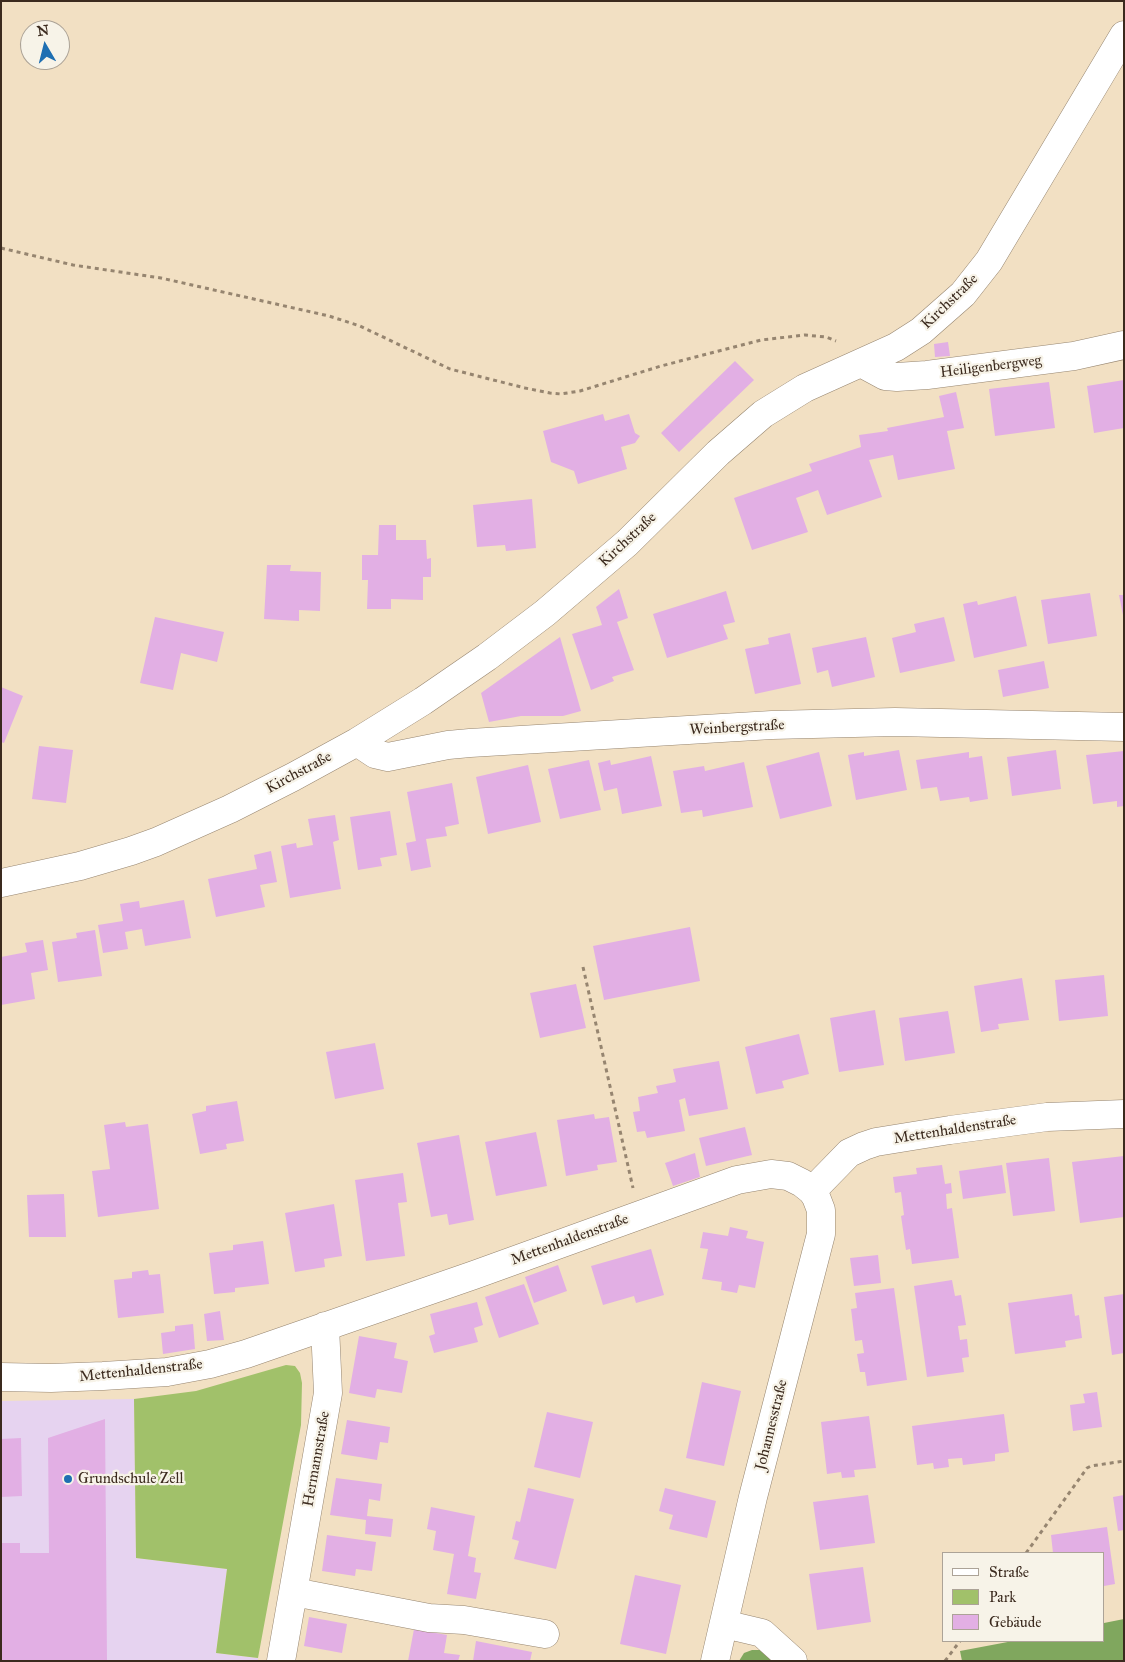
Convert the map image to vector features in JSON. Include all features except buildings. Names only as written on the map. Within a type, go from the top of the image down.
[{"type":"street","name":"Kirchstraße","points":[[1,883],[80,866],[156,842],[237,806],[357,742],[423,701],[487,657],[545,613],[627,543],[723,448],[763,414],[805,388],[896,347],[922,331],[972,284],[997,248],[1124,35]]},
{"type":"street","name":"Heiligenbergweg","points":[[861,363],[885,376],[927,375],[1074,356],[1124,344]]},
{"type":"street","name":"Weinbergstraße","points":[[357,742],[375,754],[384,757],[448,745],[470,743],[772,725],[895,722],[1124,727]]},
{"type":"street","name":"Mettenhaldenstraße","points":[[1,1377],[79,1378],[189,1369],[246,1354],[737,1180],[758,1175],[788,1176],[812,1191],[849,1153],[876,1142],[940,1131],[1047,1117],[1124,1114]]},
{"type":"street","name":"Johannesstraße","points":[[715,1661],[753,1497],[821,1234],[820,1204],[812,1191]]},
{"type":"street","name":"Hermannstraße","points":[[281,1661],[328,1393],[326,1326]]},
{"type":"street","points":[[294,1592],[429,1618],[464,1620],[545,1634]]},
{"type":"street","points":[[724,1624],[762,1633],[793,1661]]},
{"type":"path","points":[[1,248],[73,265],[161,278],[328,316],[360,326],[450,369],[539,391],[561,394],[580,391],[661,366],[761,340],[796,336],[819,336],[831,339],[839,343],[861,363]]},
{"type":"path","points":[[583,967],[639,1215]]},
{"type":"path","points":[[1027,1552],[1087,1468],[1124,1461]]},
{"type":"path","points":[[945,1661],[959,1642]]},
{"type":"shaded area","name":"Grundschule Zell","points":[[134,1399],[136,1558],[227,1569],[216,1653],[258,1658],[258,1661],[1,1661],[1,1401]]},
{"type":"green space","points":[[286,1365],[295,1366],[300,1373],[302,1383],[301,1425],[258,1658],[216,1653],[227,1569],[136,1558],[134,1399],[196,1391]]},
{"type":"green space","points":[[1124,1619],[1124,1661],[962,1661],[960,1651],[1008,1642],[1105,1642],[1105,1623]]},
{"type":"green space","points":[[752,1650],[763,1650],[779,1661],[739,1661],[744,1653]]},
{"type":"place","name":"Grundschule Zell","points":[[68,1479]]}]
